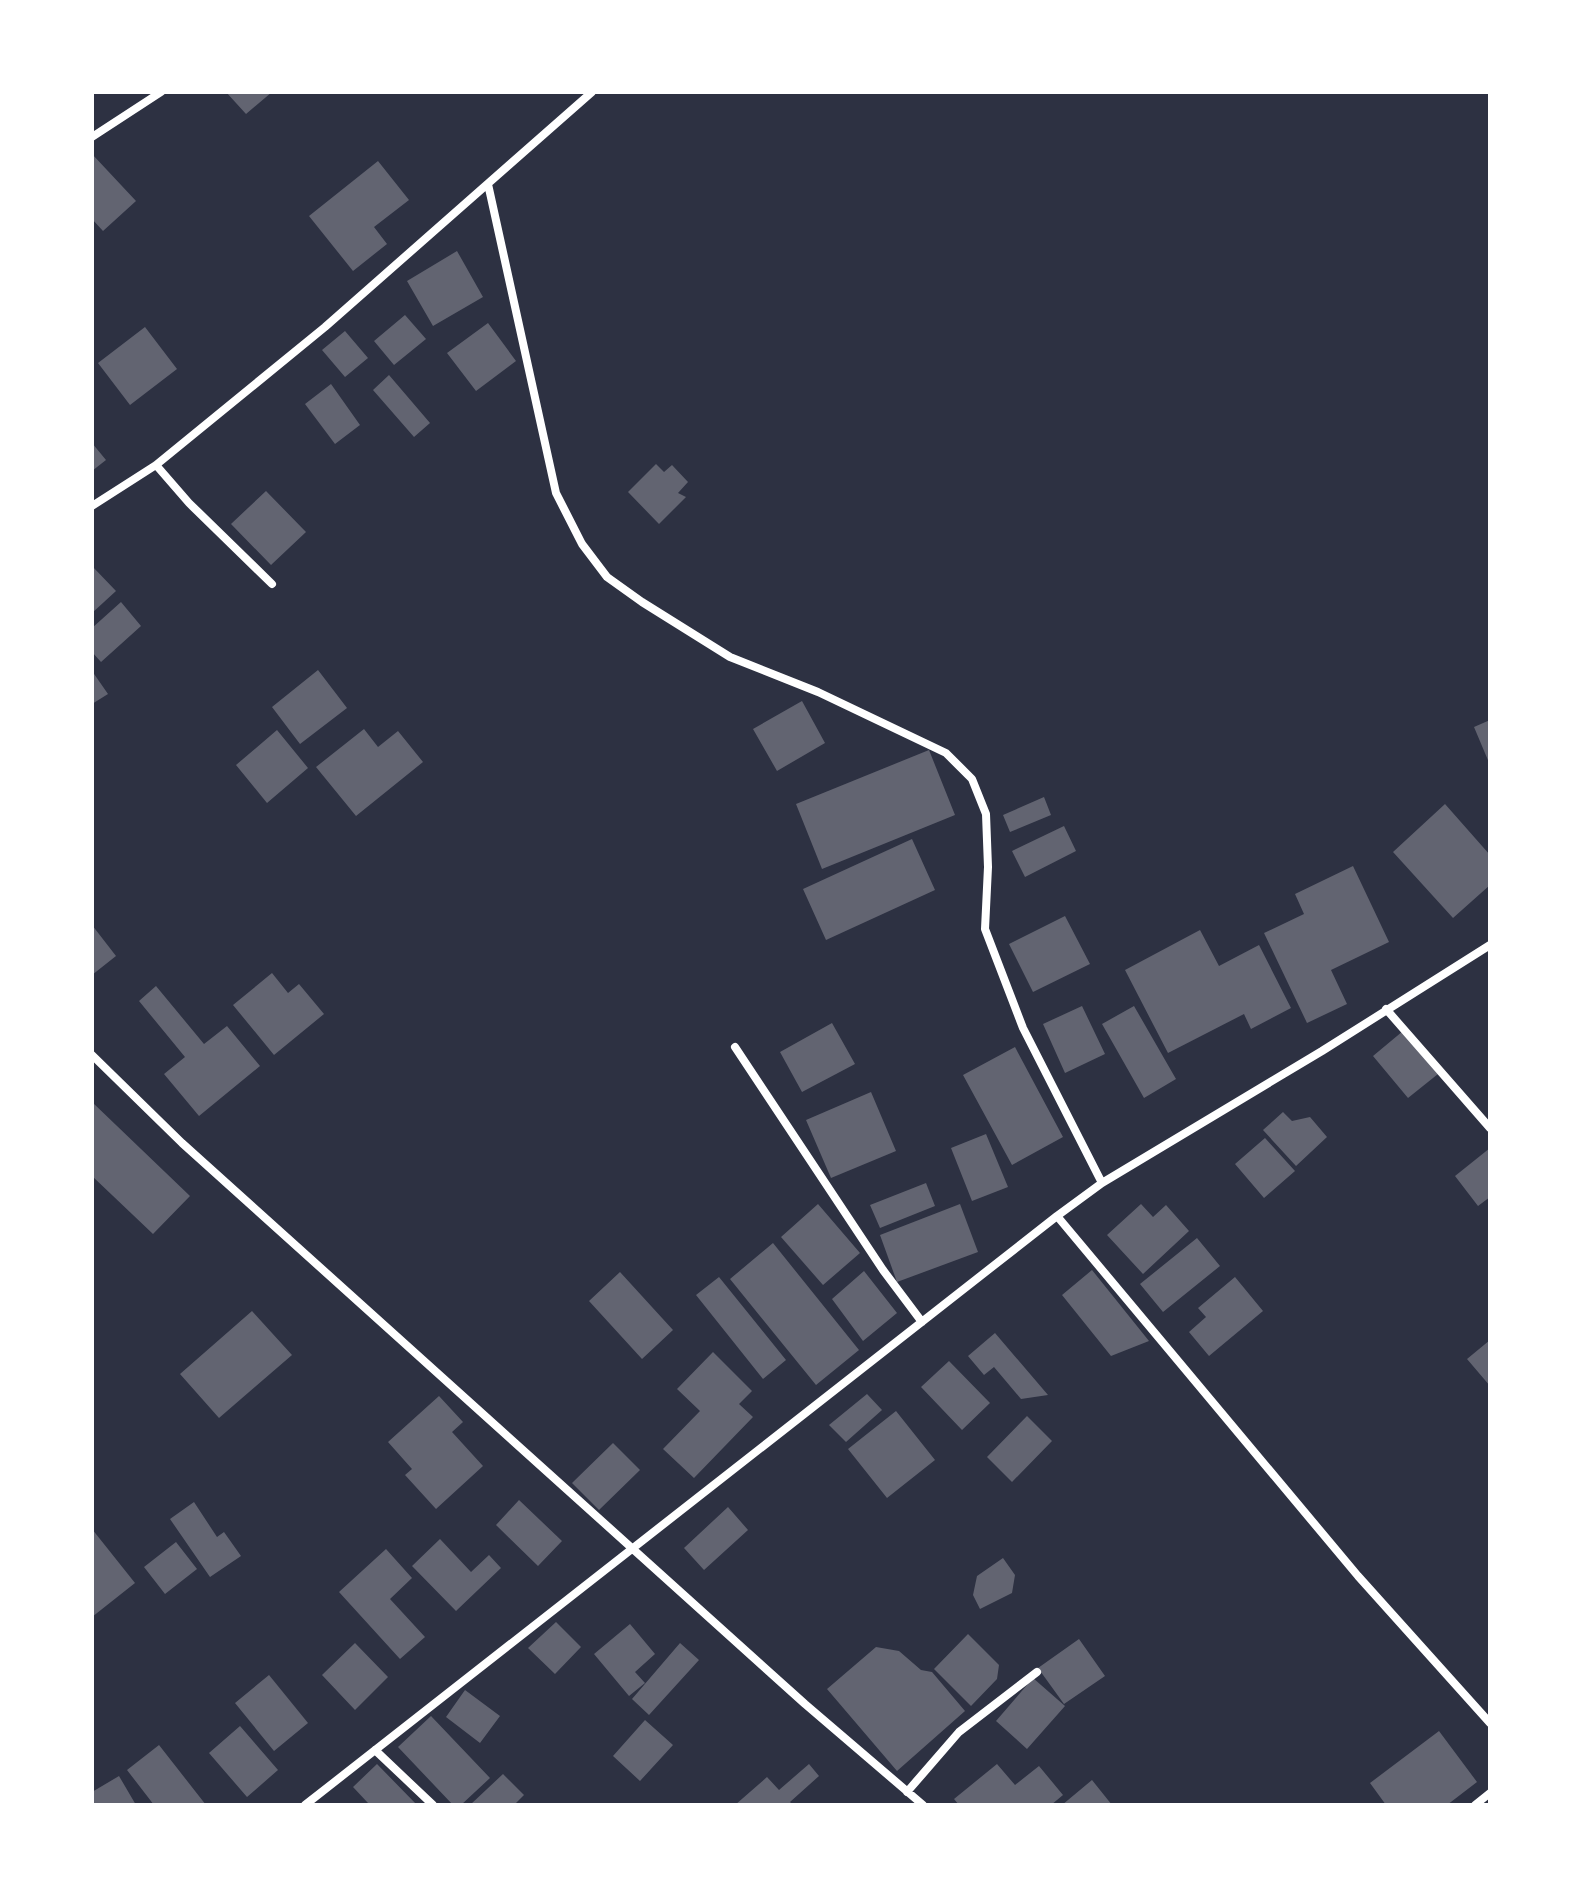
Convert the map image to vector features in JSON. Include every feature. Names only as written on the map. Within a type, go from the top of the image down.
[{"type":"street","points":[[92,137],[161,92]]},
{"type":"street","points":[[92,506],[156,465],[325,327],[592,92]]},
{"type":"street","points":[[488,184],[556,493],[582,544],[607,577],[730,657],[818,692],[946,753],[972,779],[986,814],[988,867],[985,929],[1023,1028],[1102,1183]]},
{"type":"street","points":[[156,465],[189,503],[272,584]]},
{"type":"street","points":[[305,1805],[1102,1183],[1322,1051],[1490,945]]},
{"type":"street","points":[[1386,1009],[1490,1128]]},
{"type":"street","points":[[735,1047],[883,1270],[922,1322]]},
{"type":"street","points":[[92,1055],[194,1153],[632,1549],[923,1805]]},
{"type":"street","points":[[1057,1216],[1348,1565],[1490,1723]]},
{"type":"street","points":[[907,1792],[959,1732],[1037,1672]]},
{"type":"street","points":[[375,1750],[433,1805]]},
{"type":"street","points":[[1475,1805],[1490,1793]]},
{"type":"building","points":[[226,92],[272,92],[246,114]]},
{"type":"building","points":[[92,154],[136,201],[103,231],[92,219]]},
{"type":"building","points":[[378,161],[409,200],[374,227],[387,244],[353,271],[309,216]]},
{"type":"building","points":[[457,251],[483,297],[433,326],[407,281]]},
{"type":"building","points":[[405,315],[426,339],[394,365],[374,341]]},
{"type":"building","points":[[488,323],[516,361],[476,391],[447,353]]},
{"type":"building","points":[[145,327],[177,369],[130,405],[98,363]]},
{"type":"building","points":[[345,331],[368,358],[345,377],[322,350]]},
{"type":"building","points":[[389,375],[430,423],[414,437],[373,390]]},
{"type":"building","points":[[331,384],[360,425],[335,444],[305,404]]},
{"type":"building","points":[[92,443],[106,460],[92,471]]},
{"type":"building","points":[[656,464],[664,472],[672,465],[688,482],[678,493],[686,497],[659,524],[628,492]]},
{"type":"building","points":[[266,491],[306,532],[271,565],[231,524]]},
{"type":"building","points":[[92,566],[116,591],[92,613]]},
{"type":"building","points":[[121,602],[141,626],[101,662],[92,652],[92,628]]},
{"type":"building","points":[[318,670],[347,708],[300,744],[272,707]]},
{"type":"building","points":[[92,671],[108,694],[92,704]]},
{"type":"building","points":[[802,701],[825,743],[777,771],[753,729]]},
{"type":"building","points":[[1490,720],[1490,765],[1474,727]]},
{"type":"building","points":[[364,729],[378,747],[398,731],[423,762],[356,816],[316,767]]},
{"type":"building","points":[[277,730],[308,768],[267,803],[236,765]]},
{"type":"building","points":[[929,750],[955,815],[822,869],[796,804]]},
{"type":"building","points":[[1044,797],[1051,815],[1010,832],[1003,815]]},
{"type":"building","points":[[1445,804],[1490,855],[1490,885],[1453,918],[1393,852]]},
{"type":"building","points":[[1064,826],[1076,851],[1025,877],[1012,851]]},
{"type":"building","points":[[912,839],[935,890],[826,940],[803,889]]},
{"type":"building","points":[[1353,866],[1389,942],[1331,970],[1347,1004],[1307,1023],[1264,933],[1304,914],[1295,894]]},
{"type":"building","points":[[1065,916],[1090,964],[1033,992],[1009,944]]},
{"type":"building","points":[[92,925],[116,956],[92,975]]},
{"type":"building","points":[[1200,930],[1219,966],[1259,945],[1291,1008],[1251,1029],[1244,1014],[1168,1053],[1125,970]]},
{"type":"building","points":[[272,973],[288,993],[299,984],[324,1014],[274,1055],[233,1005]]},
{"type":"building","points":[[156,986],[204,1044],[227,1026],[260,1066],[199,1116],[164,1074],[185,1057],[139,1001]]},
{"type":"building","points":[[1082,1006],[1105,1054],[1065,1073],[1043,1024]]},
{"type":"building","points":[[1134,1006],[1176,1079],[1144,1098],[1102,1024]]},
{"type":"building","points":[[832,1023],[855,1064],[802,1092],[780,1052]]},
{"type":"building","points":[[1403,1031],[1438,1074],[1408,1098],[1373,1056]]},
{"type":"building","points":[[1015,1047],[1063,1137],[1012,1165],[963,1075]]},
{"type":"building","points":[[871,1092],[896,1151],[831,1178],[806,1120]]},
{"type":"building","points":[[92,1102],[190,1196],[153,1234],[92,1176]]},
{"type":"building","points":[[1283,1112],[1292,1121],[1310,1117],[1327,1137],[1296,1166],[1263,1130]]},
{"type":"building","points":[[986,1134],[1008,1187],[972,1201],[951,1148]]},
{"type":"building","points":[[1265,1138],[1295,1171],[1264,1198],[1235,1164]]},
{"type":"building","points":[[1490,1148],[1490,1197],[1478,1206],[1455,1176]]},
{"type":"building","points":[[926,1183],[935,1206],[880,1228],[870,1205]]},
{"type":"building","points":[[818,1204],[860,1253],[823,1285],[781,1237]]},
{"type":"building","points":[[960,1204],[978,1252],[897,1282],[880,1235]]},
{"type":"building","points":[[1141,1204],[1153,1217],[1166,1205],[1189,1231],[1143,1274],[1107,1235]]},
{"type":"building","points":[[1197,1238],[1220,1266],[1163,1312],[1140,1284]]},
{"type":"building","points":[[773,1243],[859,1350],[816,1385],[730,1279]]},
{"type":"building","points":[[1092,1270],[1149,1341],[1111,1356],[1062,1295]]},
{"type":"building","points":[[864,1271],[897,1313],[863,1341],[832,1299]]},
{"type":"building","points":[[620,1272],[673,1330],[642,1359],[589,1301]]},
{"type":"building","points":[[719,1277],[786,1360],[763,1379],[696,1295]]},
{"type":"building","points":[[1235,1277],[1263,1311],[1209,1356],[1189,1332],[1206,1317],[1198,1308]]},
{"type":"building","points":[[252,1311],[292,1355],[219,1418],[180,1374]]},
{"type":"building","points":[[995,1333],[1048,1395],[1021,1399],[994,1367],[984,1375],[968,1356]]},
{"type":"building","points":[[1490,1340],[1490,1386],[1467,1359]]},
{"type":"building","points":[[713,1352],[752,1391],[739,1404],[753,1417],[694,1478],[663,1449],[700,1411],[677,1389]]},
{"type":"building","points":[[949,1361],[990,1403],[962,1430],[921,1387]]},
{"type":"building","points":[[867,1394],[882,1410],[846,1442],[829,1425]]},
{"type":"building","points":[[439,1396],[463,1422],[452,1432],[483,1466],[436,1509],[405,1475],[412,1469],[388,1442]]},
{"type":"building","points":[[896,1411],[935,1460],[887,1498],[848,1449]]},
{"type":"building","points":[[1027,1416],[1052,1441],[1012,1482],[987,1457]]},
{"type":"building","points":[[613,1443],[640,1470],[599,1510],[572,1483]]},
{"type":"building","points":[[519,1500],[562,1541],[538,1566],[496,1525]]},
{"type":"building","points":[[194,1502],[217,1537],[224,1532],[241,1556],[210,1577],[170,1519]]},
{"type":"building","points":[[728,1507],[748,1530],[704,1570],[684,1548]]},
{"type":"building","points":[[92,1529],[135,1583],[92,1617]]},
{"type":"building","points":[[440,1539],[471,1572],[489,1555],[501,1568],[456,1611],[412,1566]]},
{"type":"building","points":[[176,1542],[197,1569],[165,1594],[144,1567]]},
{"type":"building","points":[[386,1549],[412,1578],[390,1599],[425,1637],[400,1659],[339,1592]]},
{"type":"building","points":[[1003,1558],[1015,1575],[1012,1593],[980,1609],[973,1595],[977,1576]]},
{"type":"building","points":[[556,1622],[581,1647],[555,1674],[528,1648]]},
{"type":"building","points":[[630,1624],[655,1654],[635,1672],[645,1683],[629,1696],[594,1654]]},
{"type":"building","points":[[968,1634],[999,1665],[997,1679],[971,1706],[934,1669]]},
{"type":"building","points":[[1079,1639],[1105,1676],[1064,1704],[1038,1668]]},
{"type":"building","points":[[355,1643],[388,1677],[355,1710],[322,1675]]},
{"type":"building","points":[[680,1643],[699,1660],[649,1715],[632,1699]]},
{"type":"building","points":[[876,1647],[899,1651],[921,1670],[932,1672],[965,1711],[897,1771],[827,1689]]},
{"type":"building","points":[[269,1675],[308,1723],[274,1751],[235,1703]]},
{"type":"building","points":[[1033,1678],[1065,1706],[1027,1749],[996,1721]]},
{"type":"building","points":[[465,1690],[500,1716],[480,1743],[446,1717]]},
{"type":"building","points":[[431,1716],[490,1778],[461,1805],[453,1805],[398,1747]]},
{"type":"building","points":[[645,1720],[673,1745],[640,1781],[613,1756]]},
{"type":"building","points":[[240,1726],[278,1770],[247,1797],[209,1753]]},
{"type":"building","points":[[1439,1731],[1477,1782],[1447,1805],[1386,1805],[1370,1783]]},
{"type":"building","points":[[159,1745],[206,1805],[154,1805],[127,1770]]},
{"type":"building","points":[[377,1764],[417,1805],[366,1805],[368,1803],[353,1787]]},
{"type":"building","points":[[809,1764],[819,1776],[790,1802],[793,1805],[735,1805],[767,1777],[779,1790]]},
{"type":"building","points":[[997,1764],[1015,1785],[1039,1766],[1063,1795],[1051,1805],[959,1805],[954,1799]]},
{"type":"building","points":[[503,1774],[524,1795],[516,1803],[518,1805],[470,1805]]},
{"type":"building","points":[[119,1776],[136,1805],[92,1805],[92,1792]]},
{"type":"building","points":[[1092,1780],[1112,1805],[1062,1805]]}]
